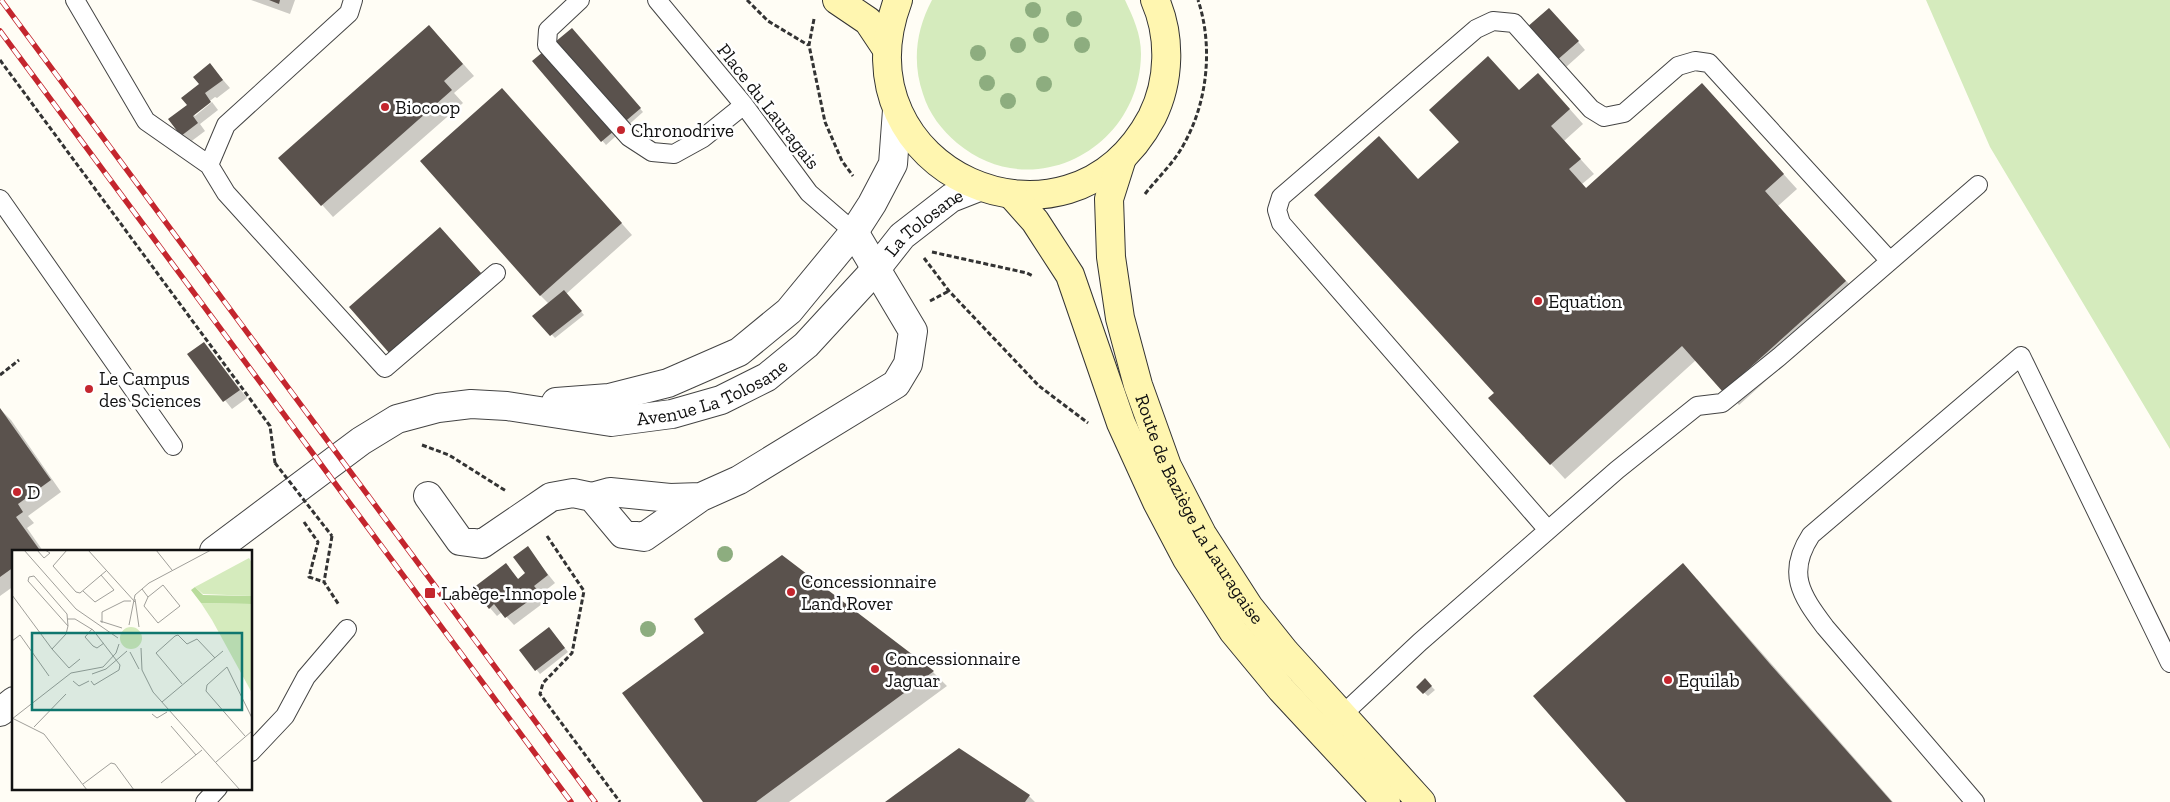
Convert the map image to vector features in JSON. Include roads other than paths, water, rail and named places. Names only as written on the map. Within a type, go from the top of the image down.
[{"type":"main road","points":[[898,0],[890,20],[886,48],[888,79],[897,110],[911,135],[930,157],[953,174],[979,187],[1011,194],[1041,194],[1070,188],[1098,176],[1122,158],[1143,134],[1157,106],[1166,75],[1166,44],[1160,13],[1154,0]]},
{"type":"main road","points":[[826,7],[868,22],[886,48]]},
{"type":"main road","name":"Route de Baziège La Lauragaise","points":[[1122,158],[1109,199],[1111,257],[1120,318],[1138,385],[1168,466],[1202,534],[1248,607],[1285,652],[1421,802]]},
{"type":"main road","name":"Route de Baziège La Lauragaise","points":[[1011,194],[1035,221],[1070,275],[1121,423],[1157,502],[1187,559],[1233,631],[1282,689],[1386,802]]},
{"type":"street","points":[[592,497],[623,534],[644,537],[701,497],[739,480],[896,384],[908,364],[913,330],[854,232],[872,204],[893,164],[897,110]]},
{"type":"street","name":"La Tolosane","points":[[876,269],[902,236],[919,222],[951,198],[979,187]]},
{"type":"street","name":"Avenue La Tolosane","points":[[507,406],[610,398],[668,383],[739,352],[789,311],[854,232]]},
{"type":"street","name":"Avenue La Tolosane","points":[[216,550],[291,509],[360,442],[398,419],[438,408],[471,404],[507,406],[612,422],[672,414],[721,400],[767,377],[806,345],[876,269]]},
{"type":"street","points":[[428,496],[460,541],[482,544],[520,502],[572,493],[592,497],[610,492],[670,498],[701,497]]},
{"type":"street","points":[[0,712],[12,703]]},
{"type":"lane","points":[[75,0],[146,121],[209,165],[226,193],[385,368],[496,273]]},
{"type":"lane","points":[[209,165],[226,125],[348,13],[353,0]]},
{"type":"lane","points":[[580,0],[548,30],[547,45],[629,137],[652,152],[674,154],[703,138],[744,105]]},
{"type":"lane","name":"Place du Lauragais","points":[[657,0],[744,105],[809,193],[854,232]]},
{"type":"lane","points":[[1548,530],[1282,224],[1278,210],[1281,197],[1476,29],[1493,21],[1514,23],[1591,109],[1604,117],[1624,113],[1678,66],[1695,61],[1709,63],[1890,261]]},
{"type":"lane","points":[[1342,715],[1420,642],[1617,470],[1697,406],[1722,403],[1779,357],[1978,185]]},
{"type":"lane","points":[[0,199],[174,446]]},
{"type":"lane","points":[[1975,802],[1825,628],[1804,599],[1797,570],[1802,549],[1811,535],[2021,356],[2170,663]]},
{"type":"lane","points":[[252,751],[286,716],[306,677],[347,629]]},
{"type":"lane","points":[[205,802],[216,790]]},
{"type":"railway","points":[[1,0],[595,802]]},
{"type":"railway","points":[[0,31],[571,802]]},
{"type":"place","name":"Biocoop","points":[[385,107]]},
{"type":"place","name":"Chronodrive","points":[[621,130]]},
{"type":"place","name":"Equation","points":[[1538,301]]},
{"type":"place","name":"Le Campus des Sciences","points":[[89,389]]},
{"type":"place","name":"D","points":[[17,492]]},
{"type":"place","name":"Concessionnaire Land Rover","points":[[791,592]]},
{"type":"place","name":"Labège-Innopole","points":[[430,593]]},
{"type":"place","name":"Concessionnaire Jaguar","points":[[875,669]]},
{"type":"place","name":"Equilab","points":[[1668,680]]}]
